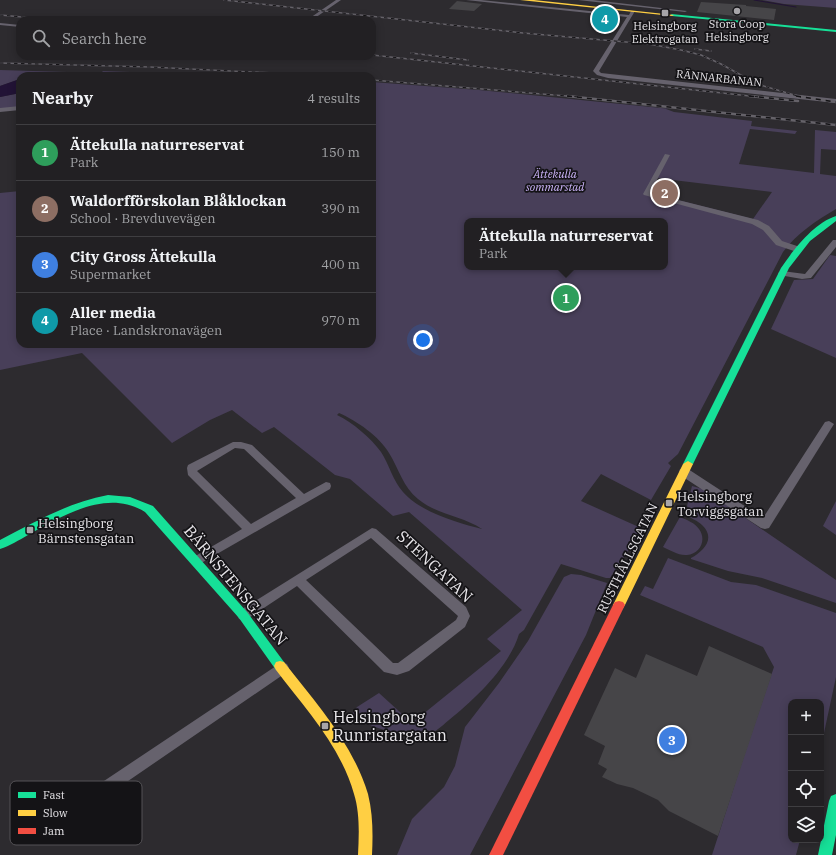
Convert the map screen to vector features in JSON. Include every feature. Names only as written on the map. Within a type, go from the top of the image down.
[{"type":"main road","points":[[522,0],[635,9],[713,19],[836,31]]},
{"type":"main road","name":"RUSTHÅLLSGATAN","points":[[496,855],[782,273],[797,249],[809,237],[836,218]]},
{"type":"main road","name":"BÄRNSTENSGATAN","points":[[0,545],[79,506],[104,499],[118,498],[134,501],[149,510],[243,615],[337,743],[355,777],[361,795],[364,816],[365,855]]},
{"type":"main road","points":[[825,855],[836,801]]},
{"type":"street","points":[[315,16],[339,0]]},
{"type":"street","points":[[468,0],[685,11]]},
{"type":"street","points":[[580,0],[635,9]]},
{"type":"street","name":"RÄNNARBANAN","points":[[635,9],[596,71],[599,74],[836,100]]},
{"type":"street","points":[[0,24],[16,26]]},
{"type":"street","points":[[0,110],[16,108]]},
{"type":"street","points":[[667,154],[646,194],[755,222],[766,228],[779,243],[797,249]]},
{"type":"street","points":[[782,273],[802,277],[808,276],[836,242]]},
{"type":"street","points":[[684,472],[766,525],[829,424]]},
{"type":"street","points":[[250,530],[192,472],[192,468],[233,445],[241,444],[248,447],[303,499]]},
{"type":"street","points":[[196,561],[326,486]]},
{"type":"street","name":"STENGATAN","points":[[243,615],[372,532],[462,611],[464,616],[461,623],[404,667],[393,670],[389,668],[298,580]]},
{"type":"street","points":[[116,781],[282,668]]},
{"type":"green space","points":[[762,0],[836,0],[836,8],[784,4]]},
{"type":"green space","points":[[0,70],[67,72],[16,72],[16,80],[0,86]]},
{"type":"green space","points":[[103,71],[130,72],[102,72]]},
{"type":"green space","name":"Ättekulla sommarstad","points":[[376,82],[479,90],[671,109],[666,109],[674,112],[752,121],[751,126],[797,131],[795,134],[750,129],[739,164],[814,173],[815,130],[836,132],[836,150],[821,149],[820,174],[836,176],[836,209],[801,233],[783,252],[678,454],[668,463],[671,466],[651,500],[601,474],[581,501],[641,528],[632,545],[610,578],[561,564],[524,630],[519,634],[508,658],[490,682],[459,712],[437,730],[423,737],[405,735],[381,729],[370,725],[352,714],[357,707],[379,693],[412,723],[501,651],[487,639],[522,610],[409,512],[393,516],[350,479],[335,475],[274,427],[262,433],[232,410],[210,420],[172,443],[82,353],[0,370],[0,193],[16,191],[16,348],[376,348]],"holes":[[[658,178],[772,192],[753,219],[650,193]],[[339,413],[353,420],[380,441],[393,459],[409,489],[418,499],[433,509],[467,521],[482,529],[440,516],[410,499],[400,488],[384,457],[377,447],[355,426],[337,415]]]},
{"type":"green space","points":[[16,94],[16,108],[0,109],[0,97]]},
{"type":"green space","points":[[830,255],[836,256],[836,358],[771,329],[794,280],[813,279]]},
{"type":"green space","points":[[692,486],[703,489],[836,580],[836,603],[762,578],[728,571],[691,559],[704,548],[708,539],[706,530],[702,525],[685,515],[689,509],[687,506]]},
{"type":"green space","points":[[836,501],[836,535],[823,526]]},
{"type":"green space","points":[[680,517],[695,525],[701,533],[701,546],[692,554],[681,555],[663,547]]},
{"type":"green space","points":[[668,558],[731,582],[756,585],[836,613],[836,677],[824,733],[824,699],[788,699],[788,843],[799,843],[796,855],[712,855],[774,667],[763,647],[640,595],[645,586],[653,589]]},
{"type":"green space","points":[[571,574],[581,575],[607,583],[586,635],[470,855],[397,855],[412,819],[444,787],[455,766],[465,727],[499,683],[528,641],[564,577]]},
{"type":"shaded area","points":[[16,80],[16,94],[0,97],[0,86]]},
{"type":"building","points":[[457,1],[482,4],[474,11],[449,9]]},
{"type":"building","name":"Stora Coop Helsingborg","points":[[701,2],[776,9],[774,20],[697,12]]},
{"type":"building","points":[[709,646],[772,674],[718,836],[669,811],[658,800],[633,788],[617,784],[602,777],[607,769],[598,764],[605,746],[584,735],[615,668],[636,678],[646,654],[697,676]]},
{"type":"waterway","points":[[754,0],[796,7]]},
{"type":"railway","points":[[224,0],[369,16]]},
{"type":"railway","points":[[0,15],[16,16]]},
{"type":"railway","points":[[376,17],[523,33],[649,44],[681,50],[701,55],[721,64],[757,84],[799,96]]},
{"type":"railway","points":[[695,49],[711,51]]},
{"type":"railway","points":[[411,53],[468,60]]},
{"type":"railway","points":[[376,55],[759,97]]},
{"type":"railway","points":[[0,63],[150,67],[253,72]]},
{"type":"railway","points":[[376,80],[568,96]]},
{"type":"railway","points":[[568,96],[579,97]]},
{"type":"railway","points":[[568,96],[836,125]]},
{"type":"railway","points":[[749,96],[798,101]]},
{"type":"railway","points":[[799,96],[836,102]]},
{"type":"traffic: fast","points":[[672,15],[836,31]]},
{"type":"traffic: fast","points":[[688,464],[785,268],[795,253],[807,240],[836,218]]},
{"type":"traffic: fast","points":[[0,545],[76,507],[108,499],[123,499],[137,502],[149,509],[243,615],[280,666]]},
{"type":"traffic: fast","points":[[825,855],[836,801]]},
{"type":"traffic: slow","points":[[522,0],[672,15]]},
{"type":"traffic: slow","points":[[619,605],[688,464]]},
{"type":"traffic: slow","points":[[280,666],[315,711],[337,743],[355,777],[364,809],[365,855]]},
{"type":"traffic: jam","points":[[496,855],[619,605]]},
{"type":"place","name":"Stora Coop Helsingborg","points":[[737,11]]},
{"type":"place","name":"Helsingborg Elektrogatan","points":[[665,13]]},
{"type":"place","name":"Aller media","points":[[605,19]]},
{"type":"place","name":"Waldorfförskolan Blåklockan","points":[[665,193]]},
{"type":"place","name":"Ättekulla naturreservat","points":[[566,298]]},
{"type":"place","name":"Helsingborg Torviggsgatan","points":[[669,503]]},
{"type":"place","name":"Helsingborg Bärnstensgatan","points":[[30,530]]},
{"type":"place","name":"Helsingborg Runristargatan","points":[[325,726]]},
{"type":"place","name":"City Gross Ättekulla","points":[[672,740]]}]
